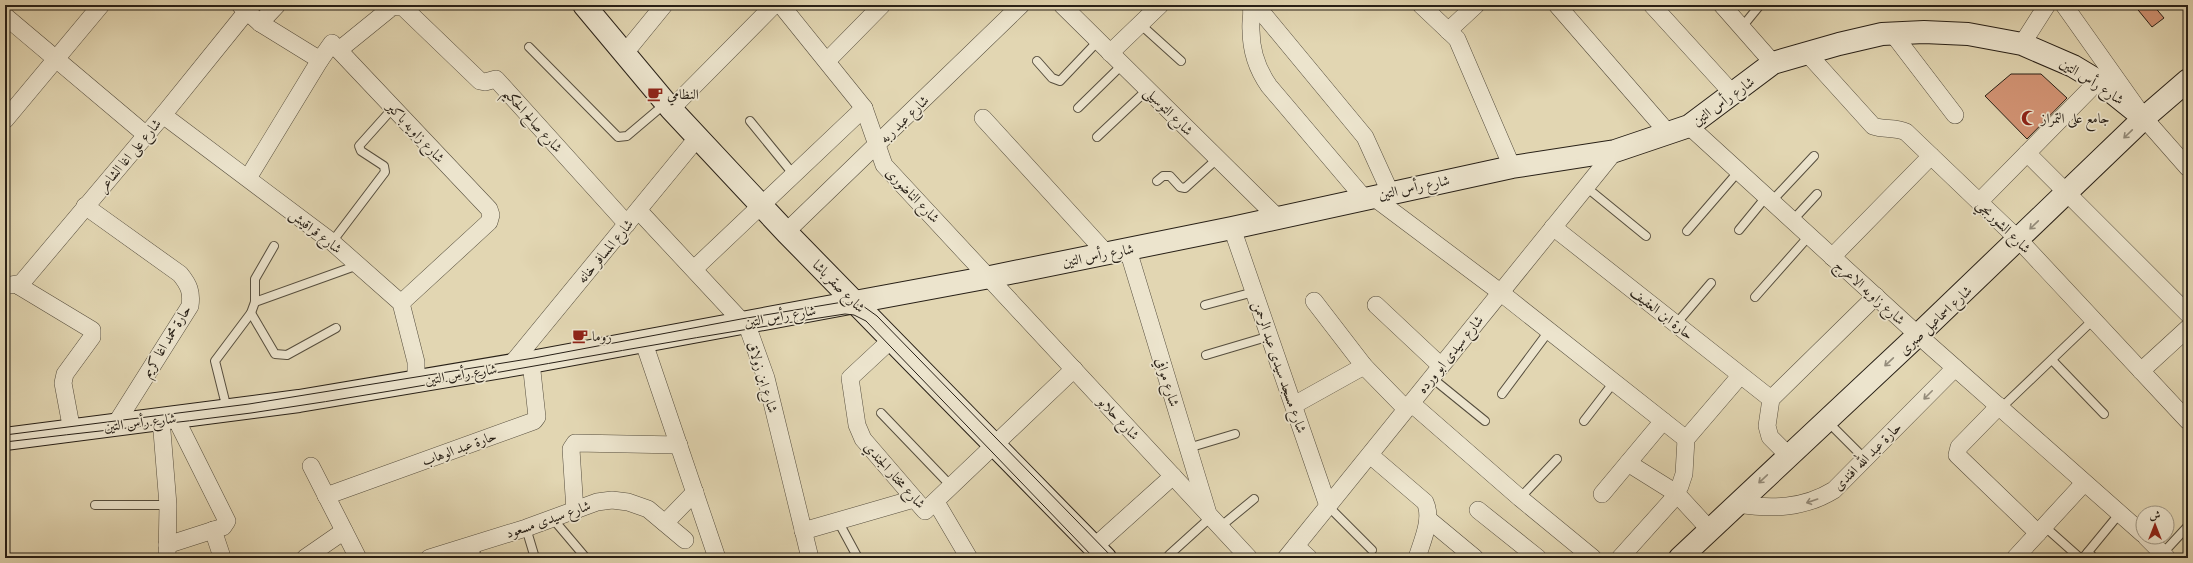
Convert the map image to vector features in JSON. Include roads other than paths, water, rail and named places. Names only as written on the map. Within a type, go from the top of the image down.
[{"type":"street","points":[[5,120],[101,5]]},
{"type":"street","points":[[260,22],[277,5]]},
{"type":"street","name":"شارع صقر باشا","points":[[584,5],[669,106],[761,206],[1099,552]]},
{"type":"street","points":[[624,54],[664,5]]},
{"type":"street","points":[[669,106],[774,5]]},
{"type":"street","name":"شارع الناضورى","points":[[782,5],[864,108],[884,164],[990,277]]},
{"type":"street","points":[[827,61],[882,5]]},
{"type":"street","name":"شارع عبد ربه","points":[[786,232],[1021,5]]},
{"type":"street","name":"شارع التوسيلى","points":[[1062,5],[1277,217]]},
{"type":"street","points":[[1110,53],[1160,5]]},
{"type":"street","points":[[1421,5],[1457,39],[1512,167]]},
{"type":"street","points":[[1448,31],[1476,5]]},
{"type":"street","points":[[1652,5],[1733,94]]},
{"type":"street","points":[[1722,5],[1773,63]]},
{"type":"street","points":[[2022,44],[2047,5]]},
{"type":"street","points":[[2064,5],[2144,118],[2188,168]]},
{"type":"street","name":"شارع صالح الحكيم","points":[[339,50],[392,7],[402,6],[480,81],[485,82],[496,79],[626,224]]},
{"type":"street","points":[[1561,6],[1669,134]]},
{"type":"street","points":[[244,8],[260,22],[320,60]]},
{"type":"street","name":"شارع على اغا الشاعر","points":[[12,286],[86,206],[145,134],[163,115],[244,8]]},
{"type":"street","points":[[1375,195],[1365,137],[1264,15],[1252,8],[1250,31],[1253,52],[1258,70],[1269,86],[1375,195],[1686,439]]},
{"type":"street","points":[[5,16],[145,134]]},
{"type":"street","name":"شارع رأس التين","points":[[5,439],[168,418],[228,412],[522,364],[643,340],[857,303],[1117,252],[1232,228],[1375,195],[1512,167],[1615,151],[1689,126],[1773,63],[1839,44],[1893,34],[1924,32],[1968,34],[2022,44],[2073,66],[2098,81],[2144,118]]},
{"type":"street","points":[[1893,34],[1955,115]]},
{"type":"street","points":[[248,178],[320,60],[332,43],[339,50]]},
{"type":"street","name":"شارع زاويه باكير","points":[[339,50],[489,209],[491,215],[489,222],[401,302]]},
{"type":"street","name":"شارع الشوربجي","points":[[1807,53],[1873,126],[1881,129],[1899,129],[1906,132],[2019,240],[2188,421]]},
{"type":"street","name":"شارع اسماعيل صبرى","points":[[1680,558],[2019,240],[2144,118],[2188,80]]},
{"type":"street","points":[[1979,202],[2098,81]]},
{"type":"street","points":[[694,270],[864,108]]},
{"type":"street","name":"شارع قراقيش","points":[[163,115],[332,242],[401,302]]},
{"type":"street","points":[[983,118],[1117,252]]},
{"type":"street","name":"شارع زاويه الاعرج","points":[[1689,126],[1918,335],[2135,527]]},
{"type":"street","name":"شارع المسافر خانه","points":[[522,364],[514,361],[626,224],[639,211],[698,137]]},
{"type":"street","name":"شارع سيدى ابو ورده","points":[[1291,552],[1552,227],[1615,151]]},
{"type":"street","points":[[2027,153],[2188,314]]},
{"type":"street","points":[[1832,257],[1931,156]]},
{"type":"street","name":"حارة محمد اغا كريم","points":[[86,206],[180,274],[188,284],[192,295],[190,306],[115,425]]},
{"type":"street","name":"شارع ابن زولاق","points":[[639,211],[744,322],[757,349],[766,378],[809,558]]},
{"type":"street","name":"حارة ابن العفيف","points":[[1552,227],[1771,399]]},
{"type":"street","name":"شارع مسجد سيدى عبد الرحمن","points":[[1232,228],[1328,506]]},
{"type":"street","name":"شارع موافي","points":[[1117,252],[1213,519]]},
{"type":"street","name":"شارع حلابو","points":[[990,277],[1248,558]]},
{"type":"street","points":[[12,286],[92,330],[92,337],[65,374],[63,383],[72,431]]},
{"type":"street","points":[[1789,456],[1770,437],[1767,426],[1771,399],[1876,296]]},
{"type":"street","points":[[1314,301],[1364,366],[1409,406],[1587,556]]},
{"type":"street","points":[[401,302],[416,362],[416,381]]},
{"type":"street","points":[[1376,305],[1436,372]]},
{"type":"street","points":[[2142,371],[2188,328]]},
{"type":"street","name":"شارع مختار الجندي","points":[[892,339],[850,378],[857,425],[863,439],[925,511],[952,487],[1074,369]]},
{"type":"street","points":[[643,340],[717,558]]},
{"type":"street","name":"حارة عبد الوهاب","points":[[326,496],[534,421],[537,417],[522,364]]},
{"type":"street","points":[[1294,405],[1364,366]]},
{"type":"street","name":"حارة عبد الله افندى","points":[[1737,504],[1764,508],[1780,508],[1812,502],[1834,490],[1955,368]]},
{"type":"street","points":[[1620,558],[1676,493],[1684,474],[1686,439],[1740,376]]},
{"type":"street","points":[[2000,407],[1959,447],[1957,455],[2041,530]]},
{"type":"street","points":[[168,418],[227,517],[225,526],[167,551],[168,505],[168,418]]},
{"type":"street","points":[[1602,494],[1663,420]]},
{"type":"street","points":[[575,511],[571,449],[575,443],[679,444]]},
{"type":"street","points":[[1370,455],[1425,502],[1428,507],[1428,519],[1417,558]]},
{"type":"street","points":[[1628,463],[1676,493],[1710,530]]},
{"type":"street","points":[[311,466],[358,558]]},
{"type":"street","points":[[1099,552],[1173,476]]},
{"type":"street","points":[[2015,558],[2084,483]]},
{"type":"street","points":[[664,523],[695,492]]},
{"type":"street","points":[[803,531],[914,499]]},
{"type":"street","name":"شارع سيدى مسعود","points":[[429,558],[475,551],[526,528],[596,502],[612,500],[628,502],[648,509],[685,540]]},
{"type":"street","points":[[936,502],[969,558]]},
{"type":"street","points":[[1478,510],[1538,558]]},
{"type":"street","points":[[1428,519],[1475,558]]},
{"type":"street","points":[[213,530],[221,554],[220,558]]},
{"type":"street","points":[[305,558],[344,531]]},
{"type":"street","points":[[2153,545],[2163,556]]},
{"type":"street","points":[[1291,552],[1309,558]]},
{"type":"lane","points":[[1742,27],[1760,5]]},
{"type":"lane","points":[[1140,24],[1182,60]]},
{"type":"lane","points":[[1037,60],[1052,78],[1060,81],[1098,41]]},
{"type":"lane","points":[[529,47],[618,136],[627,136],[669,106]]},
{"type":"lane","points":[[1078,108],[1122,65]]},
{"type":"lane","points":[[1097,137],[1148,90]]},
{"type":"lane","points":[[332,242],[385,172],[384,166],[361,151],[359,146],[393,108]]},
{"type":"lane","points":[[750,121],[794,175]]},
{"type":"lane","points":[[1739,230],[1814,156]]},
{"type":"lane","points":[[1157,181],[1163,176],[1170,176],[1180,187],[1185,188],[1217,159]]},
{"type":"lane","points":[[1687,231],[1738,172]]},
{"type":"lane","points":[[1586,187],[1646,236]]},
{"type":"lane","points":[[1792,221],[1817,194]]},
{"type":"lane","points":[[1755,297],[1809,236]]},
{"type":"lane","points":[[228,412],[215,361],[252,313],[255,302],[255,279],[274,246]]},
{"type":"lane","points":[[255,302],[358,265]]},
{"type":"lane","points":[[1676,324],[1711,283]]},
{"type":"lane","points":[[1205,305],[1254,292]]},
{"type":"lane","points":[[252,313],[275,354],[278,355],[286,355],[336,328]]},
{"type":"lane","points":[[2000,407],[2052,360],[2093,320]]},
{"type":"lane","points":[[1502,394],[1549,330]]},
{"type":"lane","points":[[1206,355],[1270,336]]},
{"type":"lane","points":[[2052,360],[2104,414]]},
{"type":"lane","points":[[1436,372],[1485,421]]},
{"type":"lane","points":[[1584,420],[1614,382]]},
{"type":"lane","points":[[881,413],[952,487]]},
{"type":"lane","points":[[1827,420],[1866,458]]},
{"type":"lane","points":[[1188,448],[1235,434]]},
{"type":"lane","points":[[1520,498],[1557,459]]},
{"type":"lane","points":[[1169,555],[1213,519],[1254,499]]},
{"type":"lane","points":[[95,505],[168,505]]},
{"type":"lane","points":[[1328,506],[1372,550]]},
{"type":"lane","points":[[2083,556],[2120,513]]},
{"type":"lane","points":[[553,519],[586,558]]},
{"type":"lane","points":[[838,521],[858,558]]},
{"type":"lane","points":[[2163,556],[2188,526]]},
{"type":"lane","points":[[526,528],[535,558]]},
{"type":"lane","points":[[2041,530],[2083,556],[2094,558]]},
{"type":"tram line","points":[[5,435],[249,404],[534,358],[741,319],[843,302],[863,306],[877,316],[1113,558]]},
{"type":"tram line","points":[[5,442],[190,421],[326,402],[771,325],[845,314],[854,315],[866,321],[1094,558]]},
{"type":"place","name":"النظامي","points":[[655,94]]},
{"type":"place","name":"جامع على التمراز","points":[[2029,118]]},
{"type":"place","name":"روما","points":[[580,336]]}]
